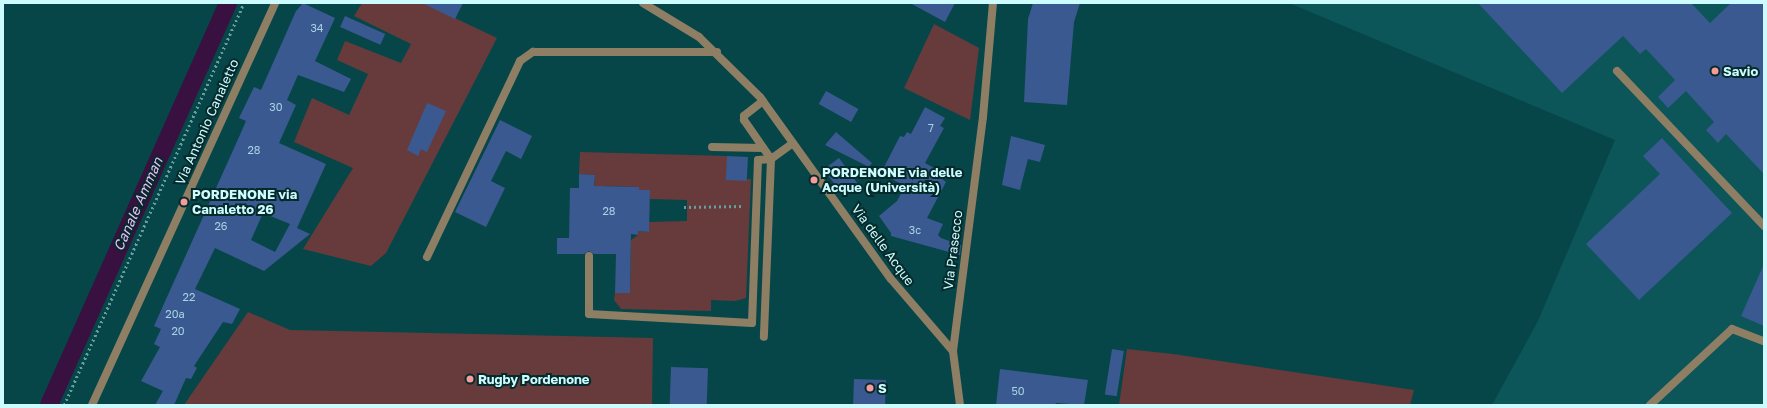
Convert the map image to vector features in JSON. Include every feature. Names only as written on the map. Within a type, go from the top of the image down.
[{"type":"street","name":"Via Antonio Canaletto","points":[[92,405],[274,3]]},
{"type":"street","name":"Via delle Acque","points":[[643,3],[680,25],[717,52],[762,99],[891,279],[953,352]]},
{"type":"street","name":"Via Prasecco","points":[[960,405],[953,352],[983,117],[993,3]]},
{"type":"street","points":[[427,257],[520,61],[533,52],[717,52]]},
{"type":"street","points":[[1617,71],[1764,226]]},
{"type":"street","points":[[762,99],[744,116],[744,120],[771,159],[764,337]]},
{"type":"street","points":[[589,256],[589,314],[752,323],[758,160],[771,159],[793,143]]},
{"type":"street","points":[[712,147],[763,148]]},
{"type":"street","points":[[1650,405],[1732,329],[1764,340]]},
{"type":"path","points":[[64,405],[244,3]]},
{"type":"path","points":[[684,207],[756,206]]},
{"type":"shaded area","points":[[362,3],[423,3],[497,38],[386,253],[371,266],[303,249],[353,168],[294,142],[312,98],[349,115],[368,74],[337,60],[345,41],[401,63],[411,44],[354,16]]},
{"type":"shaded area","points":[[1289,3],[1764,3],[1764,405],[1492,405],[1538,321],[1615,140]]},
{"type":"shaded area","points":[[934,24],[979,48],[970,120],[904,88]]},
{"type":"shaded area","points":[[580,152],[727,156],[727,180],[751,179],[746,298],[735,301],[711,300],[711,311],[621,309],[614,300],[615,293],[630,293],[631,240],[638,235],[638,231],[649,232],[649,222],[687,221],[687,200],[650,199],[649,190],[639,190],[638,187],[605,186],[594,191],[595,175],[579,174]]},
{"type":"shaded area","name":"Rugby Pordenone","points":[[248,312],[290,330],[653,338],[652,405],[184,405]]},
{"type":"shaded area","points":[[1127,349],[1173,354],[1414,390],[1410,405],[1119,405]]},
{"type":"building","points":[[303,3],[335,18],[315,61],[351,79],[344,92],[298,75],[287,100],[296,105],[279,143],[326,164],[297,228],[310,234],[264,271],[215,248],[195,289],[240,309],[232,324],[223,322],[194,366],[197,368],[191,379],[186,378],[174,405],[155,405],[163,391],[141,381],[160,347],[154,344],[161,329],[154,326],[246,121],[239,118],[254,87],[261,90],[296,11]],"holes":[[[263,213],[290,224],[275,252],[251,240]]]},
{"type":"building","points":[[422,3],[463,3],[455,19]]},
{"type":"building","points":[[910,3],[955,3],[945,22]]},
{"type":"building","points":[[1033,3],[1080,3],[1074,22],[1067,105],[1024,102],[1028,19]]},
{"type":"building","name":"Savio","points":[[1478,3],[1691,3],[1710,23],[1731,3],[1764,3],[1764,174],[1726,134],[1718,143],[1706,130],[1714,122],[1686,91],[1668,108],[1658,97],[1675,80],[1646,49],[1640,54],[1623,36],[1562,93]]},
{"type":"building","points":[[345,16],[385,34],[380,45],[340,27]]},
{"type":"building","points":[[826,91],[858,109],[851,122],[819,104]]},
{"type":"building","points":[[427,103],[446,111],[427,152],[421,149],[418,156],[407,150]]},
{"type":"building","points":[[925,107],[945,118],[940,126],[944,128],[925,163],[945,174],[942,179],[946,182],[927,218],[943,224],[938,235],[941,238],[961,245],[960,255],[891,236],[891,233],[879,216],[897,201],[905,186],[881,173],[900,136],[904,137],[907,132],[911,134]]},
{"type":"building","points":[[500,120],[532,136],[521,159],[506,151],[491,181],[505,188],[486,227],[455,212]]},
{"type":"building","points":[[836,132],[872,163],[869,167],[825,145]]},
{"type":"building","points":[[1011,136],[1045,145],[1040,162],[1028,159],[1020,190],[1002,185]]},
{"type":"building","points":[[1662,138],[1732,213],[1639,300],[1586,244],[1660,174],[1643,156]]},
{"type":"building","points":[[727,156],[748,157],[747,181],[726,180]]},
{"type":"building","points":[[839,158],[858,184],[842,195],[824,169]]},
{"type":"building","points":[[579,174],[595,175],[594,186],[639,187],[639,190],[650,190],[649,232],[638,231],[638,235],[631,234],[630,293],[615,293],[616,254],[594,254],[589,251],[584,254],[557,254],[557,238],[569,238],[570,188],[579,188]]},
{"type":"building","points":[[1764,264],[1764,326],[1741,316]]},
{"type":"building","points":[[1112,349],[1124,351],[1117,396],[1105,394]]},
{"type":"building","points":[[671,367],[708,368],[707,405],[670,405]]},
{"type":"building","points":[[1000,369],[1088,380],[1084,405],[1056,403],[1055,405],[996,405]]},
{"type":"building","points":[[854,379],[886,380],[885,405],[853,405]]},
{"type":"waterway","name":"Canale Amman","points":[[49,405],[228,3]]},
{"type":"place","name":"Savio","points":[[1715,71]]},
{"type":"place","name":"PORDENONE via delle Acque (Università)","points":[[814,180]]},
{"type":"place","name":"PORDENONE via Canaletto 26","points":[[184,202]]},
{"type":"place","name":"Rugby Pordenone","points":[[470,379]]},
{"type":"place","name":"S","points":[[870,388]]}]
